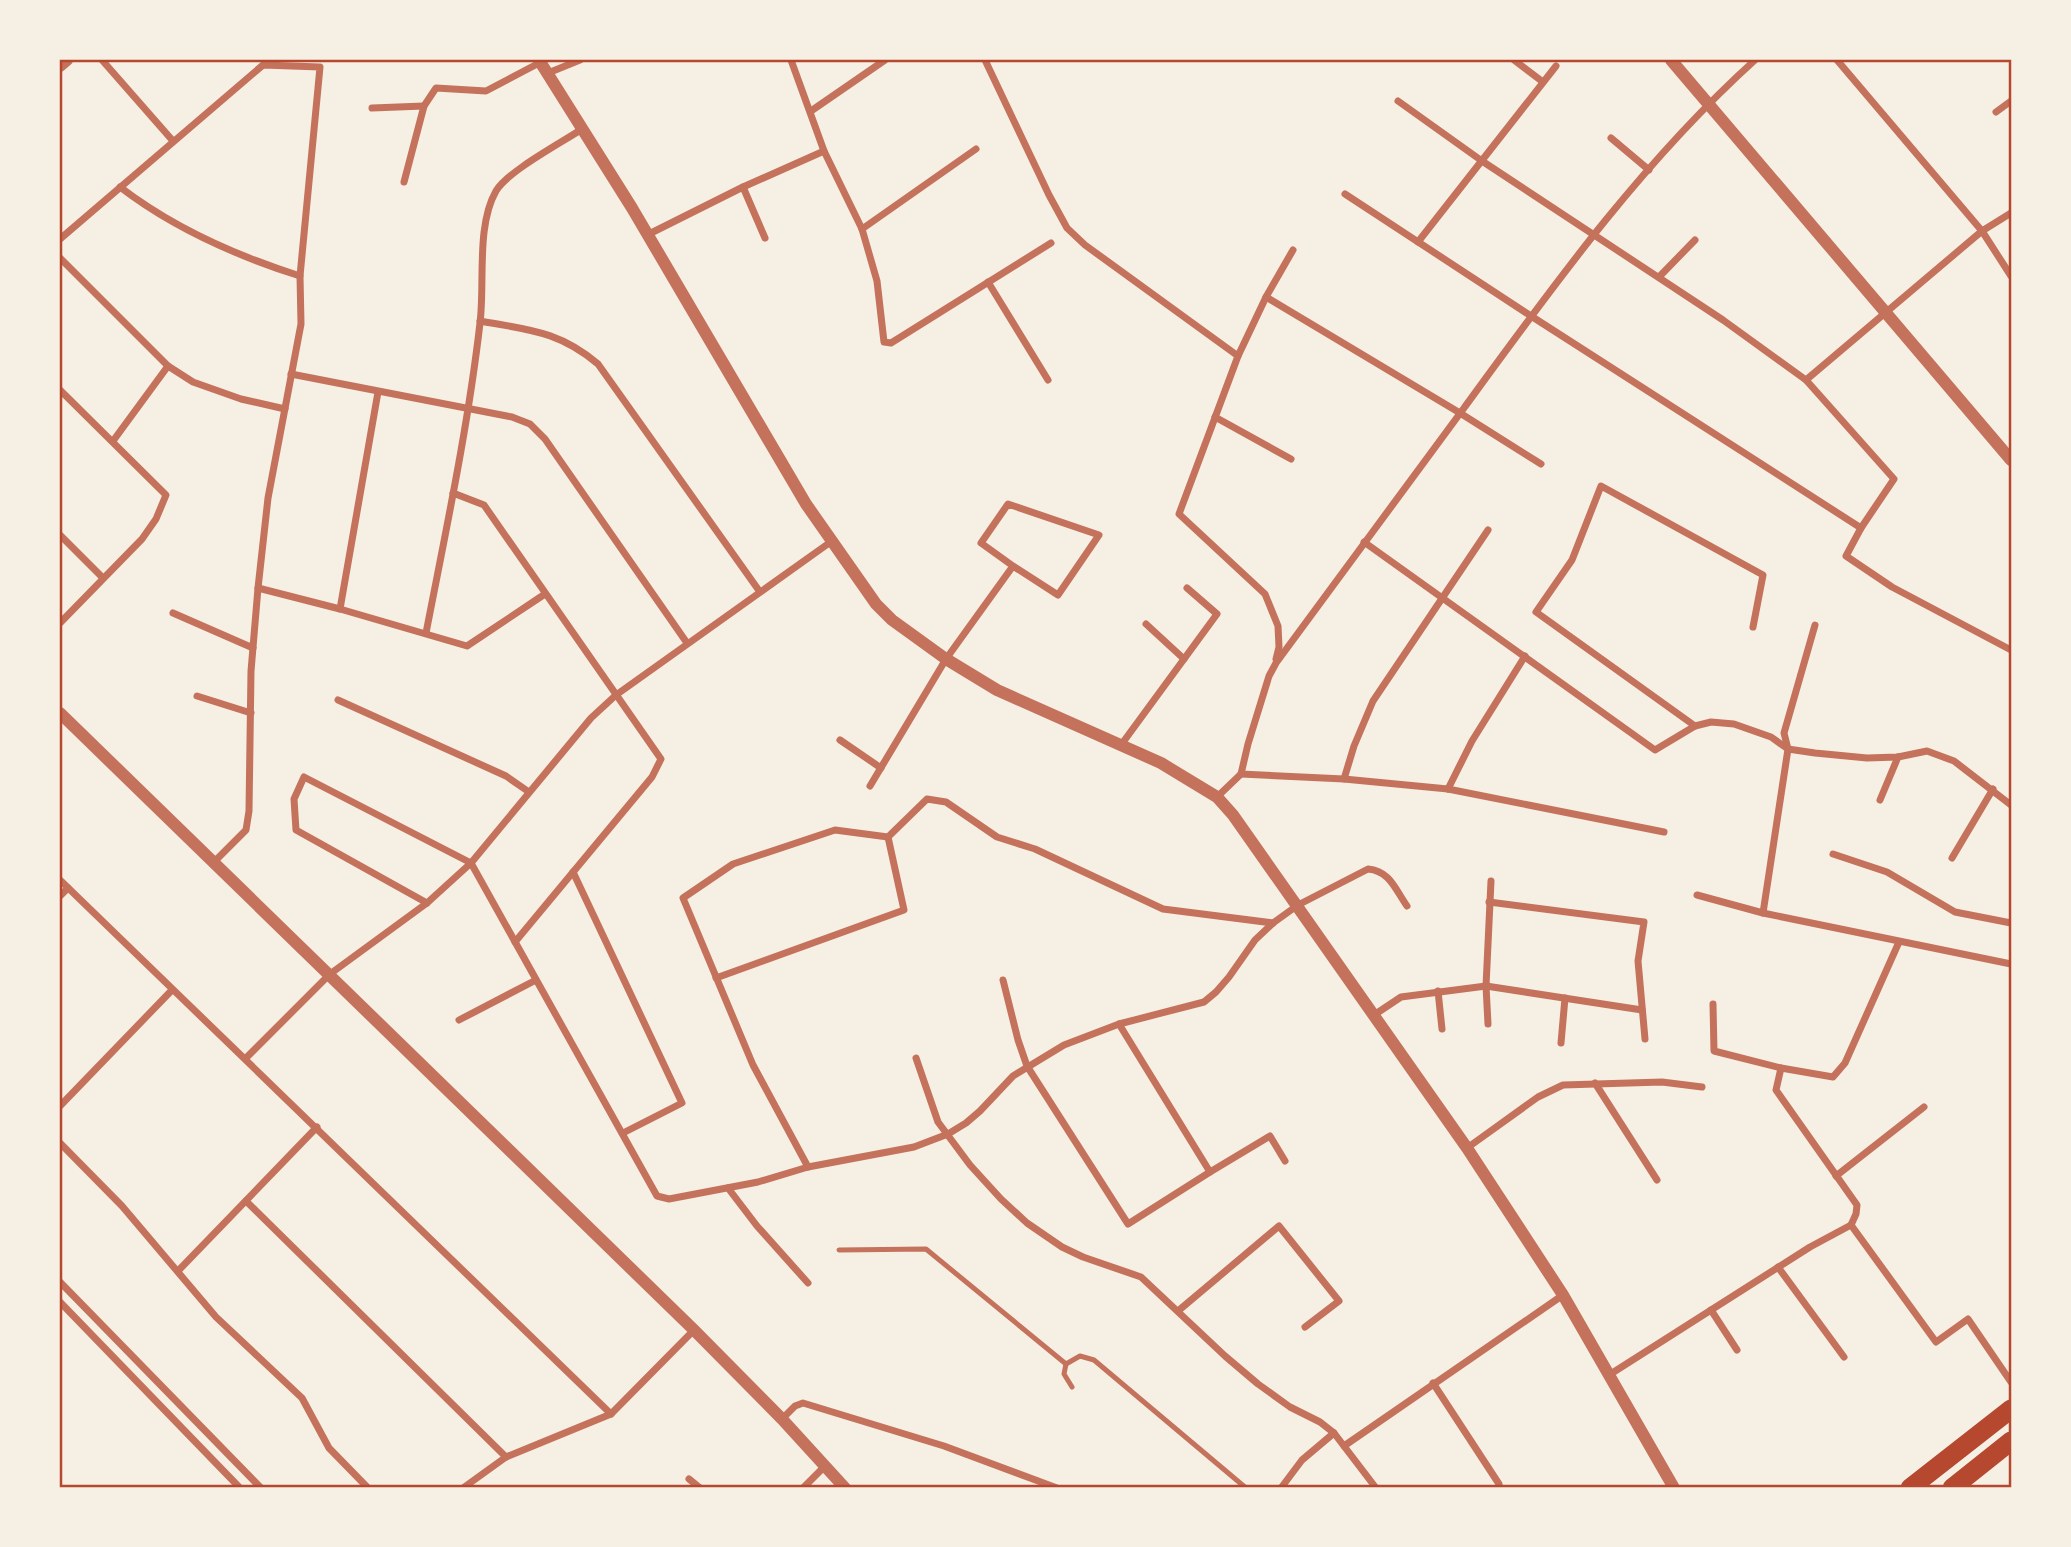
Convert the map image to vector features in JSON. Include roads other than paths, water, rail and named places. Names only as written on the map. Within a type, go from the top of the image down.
[{"type":"highway","points":[[1910,1488],[2011,1409]]},
{"type":"highway","points":[[1952,1488],[2011,1441]]},
{"type":"street","points":[[60,66],[67,60]]},
{"type":"street","points":[[102,60],[173,141]]},
{"type":"street","points":[[404,182],[424,106],[436,88],[486,91],[542,65],[580,60]]},
{"type":"street","points":[[791,60],[824,151],[862,229],[877,281],[884,342],[891,343],[1051,243]]},
{"type":"street","points":[[811,111],[885,60]]},
{"type":"street","points":[[985,60],[1049,195],[1068,228],[1085,245],[1238,356]]},
{"type":"street","points":[[1514,60],[1543,82]]},
{"type":"street","points":[[1671,60],[2011,460]]},
{"type":"street","points":[[1217,797],[1241,774],[1269,676],[1276,663],[1363,542],[1594,233],[1708,102],[1755,60]]},
{"type":"street","points":[[1837,60],[1982,231],[2011,275]]},
{"type":"street","points":[[60,239],[263,65],[320,67],[300,276],[301,324],[268,498],[258,588],[253,649],[249,811],[246,830],[214,862]]},
{"type":"street","points":[[542,65],[647,235],[806,504],[876,604],[892,620],[946,659],[998,690],[1161,763],[1217,797],[1298,905],[1467,1148],[1563,1295],[1674,1488]]},
{"type":"street","points":[[1418,242],[1556,66]]},
{"type":"street","points":[[1398,101],[1482,161],[1594,233],[1806,380],[1894,480],[1861,528],[1846,556],[1892,587],[2011,650]]},
{"type":"street","points":[[1996,112],[2011,102]]},
{"type":"street","points":[[372,108],[424,106]]},
{"type":"street","points":[[426,633],[468,409],[480,321],[484,234],[490,204],[497,189],[512,175],[582,129]]},
{"type":"street","points":[[1611,138],[1649,170]]},
{"type":"street","points":[[862,229],[976,149]]},
{"type":"street","points":[[647,235],[743,187],[824,151]]},
{"type":"street","points":[[120,187],[150,210],[193,233],[300,276]]},
{"type":"street","points":[[743,187],[765,238]]},
{"type":"street","points":[[1345,194],[1861,528]]},
{"type":"street","points":[[1806,380],[1982,231],[2011,213]]},
{"type":"street","points":[[1659,277],[1695,240]]},
{"type":"street","points":[[1276,663],[1279,647],[1278,626],[1265,594],[1179,514],[1238,356],[1266,297],[1293,250]]},
{"type":"street","points":[[60,258],[168,366],[193,382],[241,399],[285,409]]},
{"type":"street","points":[[988,282],[1048,380]]},
{"type":"street","points":[[1266,297],[1541,464]]},
{"type":"street","points":[[480,321],[539,331],[561,338],[598,364],[760,592]]},
{"type":"street","points":[[113,440],[168,366]]},
{"type":"street","points":[[291,374],[512,417],[530,424],[545,439],[687,643]]},
{"type":"street","points":[[60,390],[166,495],[156,519],[142,539],[60,623]]},
{"type":"street","points":[[340,609],[378,392]]},
{"type":"street","points":[[1215,417],[1291,459]]},
{"type":"street","points":[[1695,726],[1536,612],[1573,560],[1601,486],[1763,575],[1753,627]]},
{"type":"street","points":[[453,493],[484,505],[661,759],[652,777],[515,942]]},
{"type":"street","points":[[1008,504],[1099,535],[1058,595],[1013,566],[981,543],[1008,504]]},
{"type":"street","points":[[1344,779],[1354,746],[1373,701],[1488,530]]},
{"type":"street","points":[[60,535],[103,578]]},
{"type":"street","points":[[246,1058],[330,974],[427,903],[471,863],[591,718],[616,695],[832,541]]},
{"type":"street","points":[[1363,542],[1444,597],[1655,750],[1695,726],[1711,722],[1734,724],[1771,737],[1788,749],[1867,758],[1898,757],[1927,751],[1954,761],[2011,805]]},
{"type":"street","points":[[870,786],[946,659],[1013,566]]},
{"type":"street","points":[[258,588],[467,646],[545,594]]},
{"type":"street","points":[[1121,745],[1217,614],[1187,588]]},
{"type":"street","points":[[173,613],[253,649]]},
{"type":"street","points":[[1146,624],[1184,659]]},
{"type":"street","points":[[1763,913],[1788,749],[1784,733],[1815,625]]},
{"type":"street","points":[[1448,789],[1472,741],[1525,656]]},
{"type":"street","points":[[197,696],[251,713]]},
{"type":"street","points":[[338,700],[506,776],[529,792]]},
{"type":"street","points":[[60,713],[694,1330],[782,1419],[845,1488]]},
{"type":"street","points":[[840,740],[881,768]]},
{"type":"street","points":[[1881,800],[1898,757]]},
{"type":"street","points":[[1241,774],[1344,779],[1448,789],[1664,832]]},
{"type":"street","points":[[427,903],[296,830],[294,799],[304,777],[471,863],[657,1196],[669,1199],[758,1182],[808,1167],[914,1147],[948,1134],[966,1124],[998,1090],[1027,1066],[1064,1045],[1119,1024],[1204,1002],[1216,992],[1255,940],[1273,923],[1298,905],[1368,869],[1385,873],[1407,906]]},
{"type":"street","points":[[1952,858],[1993,789]]},
{"type":"street","points":[[808,1167],[752,1065],[683,898],[733,864],[835,830],[888,836],[927,799],[946,802],[996,837],[1035,849],[1163,909],[1273,923]]},
{"type":"street","points":[[716,978],[904,910],[888,836]]},
{"type":"street","points":[[1833,854],[1887,872],[1955,912],[2011,923]]},
{"type":"street","points":[[573,872],[682,1103],[623,1133]]},
{"type":"street","points":[[60,880],[611,1414]]},
{"type":"street","points":[[1488,1024],[1486,986],[1491,881]]},
{"type":"street","points":[[60,896],[68,888]]},
{"type":"street","points":[[1698,895],[1763,913],[2011,964]]},
{"type":"street","points":[[1489,902],[1644,922],[1638,961],[1645,1039]]},
{"type":"street","points":[[1713,1004],[1714,1051],[1781,1068],[1833,1077],[1845,1063],[1899,942]]},
{"type":"street","points":[[460,1020],[536,980]]},
{"type":"street","points":[[1003,980],[1027,1066],[1128,1224],[1270,1136],[1286,1161]]},
{"type":"street","points":[[1374,1015],[1401,997],[1486,986],[1642,1010]]},
{"type":"street","points":[[60,1106],[172,990]]},
{"type":"street","points":[[1438,991],[1442,1029]]},
{"type":"street","points":[[1561,1043],[1565,998]]},
{"type":"street","points":[[1119,1024],[1209,1172]]},
{"type":"street","points":[[916,1058],[938,1122],[1000,1199],[1027,1223],[1062,1247],[1141,1277],[1258,1384],[1334,1433],[1376,1488]]},
{"type":"street","points":[[1609,1375],[1778,1267],[1851,1225],[1857,1205],[1776,1090],[1781,1068]]},
{"type":"street","points":[[1467,1148],[1538,1097],[1563,1085],[1662,1082],[1702,1087]]},
{"type":"street","points":[[1595,1083],[1657,1180]]},
{"type":"street","points":[[1836,1176],[1924,1107]]},
{"type":"street","points":[[178,1271],[317,1128]]},
{"type":"street","points":[[60,1143],[121,1206],[216,1317],[302,1398],[329,1448],[368,1488]]},
{"type":"street","points":[[728,1188],[757,1226],[808,1283]]},
{"type":"street","points":[[246,1201],[506,1457]]},
{"type":"street","points":[[1851,1225],[1936,1342],[1968,1319],[2011,1382]]},
{"type":"street","points":[[1178,1311],[1279,1226],[1339,1301],[1306,1327]]},
{"type":"street","points":[[1778,1267],[1844,1357]]},
{"type":"street","points":[[60,1282],[261,1488]]},
{"type":"street","points":[[1344,1446],[1563,1295]]},
{"type":"street","points":[[60,1302],[240,1488]]},
{"type":"street","points":[[1711,1310],[1737,1350]]},
{"type":"street","points":[[463,1488],[506,1457],[611,1414],[694,1330]]},
{"type":"street","points":[[1433,1383],[1499,1484]]},
{"type":"street","points":[[782,1419],[795,1406],[803,1403],[944,1446],[1057,1488]]},
{"type":"street","points":[[1281,1488],[1302,1460],[1334,1433]]},
{"type":"street","points":[[803,1488],[825,1466]]},
{"type":"street","points":[[689,1479],[700,1488]]},
{"type":"lane","points":[[839,1250],[926,1249],[1066,1364]]},
{"type":"lane","points":[[1072,1387],[1064,1374],[1066,1364],[1080,1356],[1094,1360],[1246,1488]]}]
